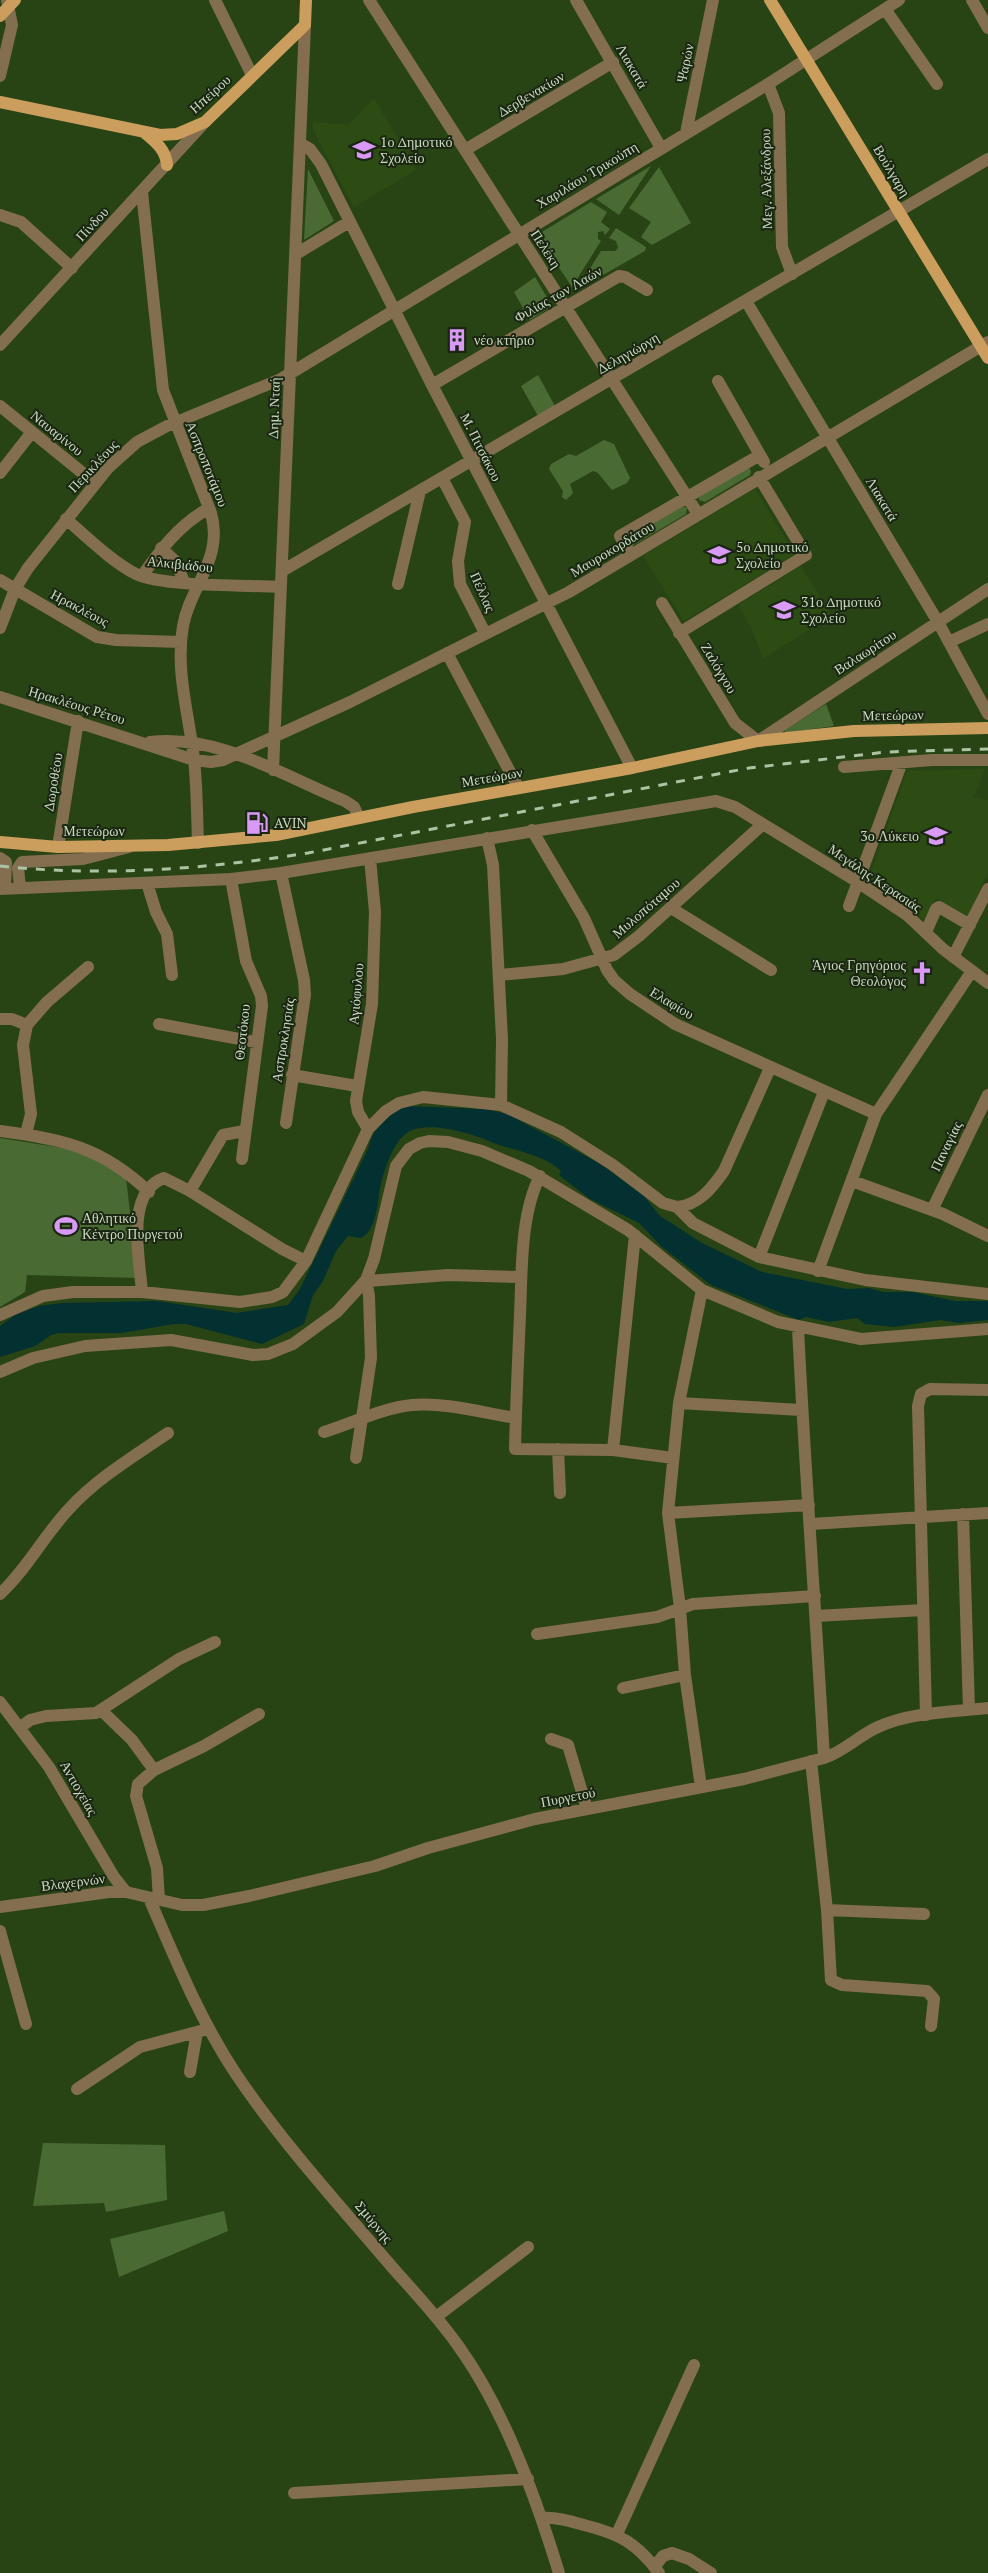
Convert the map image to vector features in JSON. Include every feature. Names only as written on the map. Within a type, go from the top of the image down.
[{"type":"main road","points":[[305,25],[306,0]]},
{"type":"main road","name":"Βούλγαρη","points":[[770,0],[899,212],[984,344],[988,358]]},
{"type":"main road","name":"Ηπείρου","points":[[0,102],[143,132],[171,135],[205,122],[305,25]]},
{"type":"main road","points":[[143,132],[162,149],[167,165]]},
{"type":"main road","name":"Μετεώρων","points":[[0,842],[58,847],[132,846],[198,843],[276,835],[632,768],[758,740],[854,731],[988,728]]},
{"type":"street","points":[[215,0],[252,75]]},
{"type":"street","name":"Πελέκη","points":[[369,0],[698,514]]},
{"type":"street","name":"Λιακατά","points":[[576,0],[661,148]]},
{"type":"street","name":"Ψαρών","points":[[686,133],[713,0]]},
{"type":"street","name":"Χαριλάου Τρικούπη","points":[[290,373],[394,312],[519,234],[768,84],[899,0]]},
{"type":"street","points":[[972,0],[988,28]]},
{"type":"street","points":[[0,76],[12,25],[7,6]]},
{"type":"street","points":[[885,8],[937,84]]},
{"type":"street","name":"Δημ. Νταή","points":[[273,770],[305,25]]},
{"type":"street","points":[[288,41],[299,43],[305,48]]},
{"type":"street","name":"Δερβενακίων","points":[[465,150],[613,62]]},
{"type":"street","name":"Μεγ. Αλεξάνδρου","points":[[768,84],[779,113],[782,247],[792,274]]},
{"type":"street","name":"Πίνδου","points":[[0,345],[205,122]]},
{"type":"street","name":"Μ. Πιτσάκου","points":[[300,144],[310,149],[321,164],[394,312],[632,768]]},
{"type":"street","name":"Δεληγιώργη","points":[[282,572],[988,159]]},
{"type":"street","name":"Ασπροποτάμου","points":[[142,192],[163,390],[209,508],[214,526],[209,562],[186,614],[181,642],[184,692],[194,760],[198,843]]},
{"type":"street","points":[[0,215],[21,222],[72,268]]},
{"type":"street","points":[[296,254],[349,222]]},
{"type":"street","name":"Φιλίας των Λαών","points":[[432,385],[619,276],[625,277],[647,290]]},
{"type":"street","name":"Λιακατά","points":[[746,301],[938,622],[988,714]]},
{"type":"street","name":"Μαυροκορδάτου","points":[[145,742],[194,760],[211,762],[237,754],[275,736],[546,604],[632,555],[827,436],[984,344]]},
{"type":"street","name":"Περικλέους","points":[[0,628],[14,589],[66,519],[116,459],[137,442],[175,423],[256,391],[290,373]]},
{"type":"street","points":[[679,633],[806,555],[764,474],[760,455],[718,381]]},
{"type":"street","name":"Ναυαρίνου","points":[[0,406],[95,483]]},
{"type":"street","points":[[0,473],[32,432]]},
{"type":"street","points":[[632,555],[620,536],[760,455]]},
{"type":"street","name":"Πέλλας","points":[[442,478],[465,522],[458,555],[460,584],[486,633]]},
{"type":"street","points":[[398,584],[420,491]]},
{"type":"street","points":[[142,576],[161,548],[187,521],[209,508]]},
{"type":"street","name":"Αλκιβιάδου","points":[[66,519],[122,565],[142,576],[184,582],[281,587]]},
{"type":"street","points":[[161,548],[176,562],[184,582]]},
{"type":"street","name":"Ηρακλέους","points":[[0,580],[97,637],[116,640],[181,642]]},
{"type":"street","name":"Βαλαωρίτου","points":[[758,740],[988,589]]},
{"type":"street","name":"Ζαλόγγου","points":[[662,603],[735,723],[758,740]]},
{"type":"street","points":[[948,642],[988,624]]},
{"type":"street","points":[[447,653],[518,788]]},
{"type":"street","name":"Ηρακλέους Ρέτου","points":[[0,697],[145,742]]},
{"type":"street","name":"Δωροθέου","points":[[58,847],[78,721]]},
{"type":"street","points":[[145,742],[169,740],[191,742],[237,754],[345,801],[354,807],[359,818]]},
{"type":"street","points":[[844,767],[902,762],[988,760]]},
{"type":"street","points":[[849,906],[856,881],[902,762]]},
{"type":"street","name":"Μεγάλης Κερασιάς","points":[[3,889],[231,879],[281,873],[716,801],[730,805],[856,881],[906,915],[954,958],[988,982]]},
{"type":"street","name":"Μυλοπόταμου","points":[[499,974],[563,969],[604,959],[624,948],[763,824]]},
{"type":"street","name":"Ελαφίου","points":[[532,830],[584,918],[614,980],[675,1024],[876,1114]]},
{"type":"street","points":[[487,838],[493,865],[499,974],[503,1093],[501,1105]]},
{"type":"street","points":[[20,887],[18,868],[22,862],[84,859],[132,846]]},
{"type":"street","points":[[0,858],[6,862],[8,867],[3,889]]},
{"type":"street","name":"Αγιόφυλου","points":[[368,1129],[358,1112],[358,1086],[373,987],[375,912],[370,858]]},
{"type":"street","name":"Ασπροκλησιάς","points":[[281,873],[304,988],[286,1123]]},
{"type":"street","name":"Θεοτόκου","points":[[231,879],[246,961],[261,996],[260,1021],[244,1132],[242,1160]]},
{"type":"street","points":[[147,883],[156,912],[167,934],[172,975]]},
{"type":"street","points":[[954,958],[970,925],[984,907],[988,888]]},
{"type":"street","points":[[926,932],[939,906],[970,925]]},
{"type":"street","points":[[671,908],[771,970]]},
{"type":"street","points":[[26,1134],[31,1114],[23,1045],[27,1025],[48,1002],[88,967]]},
{"type":"street","points":[[818,1271],[876,1114],[972,971]]},
{"type":"street","points":[[0,1018],[12,1019],[27,1025]]},
{"type":"street","points":[[159,1024],[256,1042]]},
{"type":"street","points":[[677,1208],[692,1204],[703,1197],[714,1186],[727,1165],[770,1068]]},
{"type":"street","points":[[292,1075],[358,1086]]},
{"type":"street","points":[[759,1257],[824,1092]]},
{"type":"street","name":"Παναγίας","points":[[932,1210],[988,1095]]},
{"type":"street","points":[[0,1315],[43,1296],[73,1292],[142,1292],[224,1301],[259,1300],[283,1292],[306,1261],[368,1129],[386,1111],[413,1098],[442,1098],[501,1105],[581,1143],[663,1203],[677,1208],[701,1228],[759,1257],[865,1280],[988,1294]]},
{"type":"street","points":[[0,1131],[26,1134],[88,1149],[121,1167],[149,1192]]},
{"type":"street","points":[[190,1191],[223,1135],[244,1132]]},
{"type":"street","points":[[0,1372],[33,1358],[58,1351],[123,1343],[171,1340],[253,1355],[268,1354],[293,1344],[323,1325],[366,1281],[374,1259],[394,1170],[403,1155],[416,1144],[438,1141],[473,1148],[501,1158],[540,1176],[635,1236],[702,1290],[754,1313],[798,1328],[861,1339],[988,1328]]},
{"type":"street","points":[[540,1176],[529,1205],[521,1277],[515,1449],[613,1450],[673,1458]]},
{"type":"street","points":[[142,1292],[136,1223],[141,1207],[149,1192],[158,1181],[164,1178],[190,1191],[282,1249],[306,1261]]},
{"type":"street","points":[[852,1181],[932,1210],[988,1236]]},
{"type":"street","points":[[613,1450],[635,1236]]},
{"type":"street","points":[[366,1281],[448,1275],[521,1277]]},
{"type":"street","points":[[356,1458],[370,1358],[366,1281]]},
{"type":"street","points":[[701,1787],[684,1675],[680,1608],[668,1513],[679,1403],[702,1290]]},
{"type":"street","points":[[798,1328],[801,1410],[811,1524],[824,1758]]},
{"type":"street","points":[[926,1715],[918,1406],[921,1394],[930,1389],[988,1390]]},
{"type":"street","points":[[679,1403],[801,1410]]},
{"type":"street","points":[[324,1432],[384,1411],[420,1405],[516,1418]]},
{"type":"street","points":[[0,1594],[24,1570],[68,1509],[122,1464],[168,1432]]},
{"type":"street","points":[[558,1450],[560,1493]]},
{"type":"street","points":[[668,1513],[809,1505]]},
{"type":"street","points":[[811,1524],[988,1513]]},
{"type":"street","points":[[963,1514],[969,1710]]},
{"type":"street","points":[[537,1634],[657,1617],[692,1604],[814,1596]]},
{"type":"street","points":[[816,1616],[923,1610]]},
{"type":"street","points":[[21,1727],[30,1720],[46,1716],[83,1716],[101,1710],[179,1659],[216,1642]]},
{"type":"street","points":[[623,1688],[684,1675]]},
{"type":"street","name":"Αντιοχείας","points":[[0,1702],[49,1766],[114,1877],[126,1892]]},
{"type":"street","name":"Πυργετού","points":[[154,1899],[182,1905],[203,1904],[249,1896],[375,1866],[490,1830],[701,1787],[824,1758],[837,1754],[877,1728],[906,1717],[988,1708]]},
{"type":"street","points":[[101,1710],[132,1740],[154,1770]]},
{"type":"street","points":[[154,1899],[158,1868],[136,1793],[140,1781],[154,1770],[198,1749],[259,1714]]},
{"type":"street","points":[[552,1739],[568,1745],[587,1809]]},
{"type":"street","points":[[811,1761],[827,1910],[829,1973],[832,1982],[846,1986],[898,1987],[927,1991],[934,1999],[932,2026]]},
{"type":"street","name":"Βλαχερνών","points":[[0,1907],[81,1894],[126,1892],[154,1899]]},
{"type":"street","name":"Σμύρνης","points":[[154,1899],[202,2030],[274,2124],[459,2345],[480,2378],[528,2479],[560,2573]]},
{"type":"street","points":[[827,1910],[924,1914]]},
{"type":"street","points":[[0,1931],[26,2024]]},
{"type":"street","points":[[190,2072],[202,2030]]},
{"type":"street","points":[[77,2089],[140,2047],[202,2030]]},
{"type":"street","points":[[436,2317],[528,2247]]},
{"type":"street","points":[[617,2534],[694,2365]]},
{"type":"street","points":[[294,2493],[528,2479]]},
{"type":"street","points":[[542,2518],[566,2520],[617,2534],[639,2548],[657,2570],[663,2556],[672,2553],[689,2559],[711,2573]]},
{"type":"shaded area","name":"1ο Δημοτικό Σχολείο","points":[[374,98],[416,170],[354,207],[313,130],[313,122],[348,125]]},
{"type":"shaded area","points":[[651,166],[619,215],[596,199]]},
{"type":"shaded area","points":[[659,167],[691,223],[652,245],[641,237],[651,222],[629,208]]},
{"type":"shaded area","points":[[308,169],[334,221],[304,240]]},
{"type":"shaded area","points":[[591,202],[607,212],[601,222],[610,229],[605,235],[603,231],[598,232],[598,239],[601,241],[572,287],[537,235]]},
{"type":"shaded area","points":[[616,228],[646,247],[645,251],[582,287],[579,286],[601,251],[615,251],[618,248],[616,241],[609,238]]},
{"type":"shaded area","points":[[535,277],[552,306],[530,320],[514,292]]},
{"type":"shaded area","points":[[538,375],[555,406],[538,416],[521,386]]},
{"type":"shaded area","points":[[604,440],[614,444],[630,478],[627,483],[612,490],[598,473],[593,471],[570,484],[573,493],[566,500],[562,497],[563,491],[549,469],[551,464],[569,454],[576,456]]},
{"type":"shaded area","points":[[749,468],[751,471],[750,475],[705,502],[699,500],[699,497]]},
{"type":"shaded area","name":"5ο Δημοτικό Σχολείο","points":[[755,489],[795,554],[684,621],[643,556]]},
{"type":"shaded area","points":[[682,506],[687,508],[686,514],[632,546],[629,538]]},
{"type":"shaded area","name":"31ο Δημοτικό Σχολείο","points":[[801,566],[831,615],[763,659],[752,630],[738,605]]},
{"type":"shaded area","points":[[826,704],[834,726],[785,733],[785,730]]},
{"type":"shaded area","name":"3ο Λύκειο","points":[[985,769],[974,797],[988,800],[988,872],[967,918],[936,898],[927,921],[869,878],[907,771]]},
{"type":"shaded area","name":"Αθλητικό Κέντρο Πυργετού","points":[[0,1138],[75,1150],[103,1158],[126,1178],[138,1278],[27,1275],[25,1292],[0,1307]]},
{"type":"shaded area","points":[[43,2143],[165,2145],[167,2200],[106,2212],[104,2203],[33,2206]]},
{"type":"shaded area","points":[[224,2211],[228,2231],[119,2277],[110,2239]]},
{"type":"water","points":[[405,1106],[486,1109],[507,1114],[599,1163],[643,1195],[660,1216],[702,1243],[762,1272],[847,1289],[869,1288],[883,1292],[913,1292],[955,1301],[988,1301],[988,1320],[959,1323],[940,1320],[894,1327],[865,1324],[857,1318],[829,1322],[806,1317],[799,1320],[711,1285],[662,1247],[639,1223],[590,1199],[559,1175],[561,1171],[554,1165],[473,1135],[450,1129],[428,1127],[410,1131],[398,1142],[385,1169],[372,1225],[366,1235],[361,1238],[348,1236],[336,1251],[323,1281],[313,1295],[304,1324],[262,1344],[186,1324],[174,1324],[122,1333],[58,1333],[51,1335],[35,1346],[0,1357],[0,1326],[15,1315],[39,1306],[62,1303],[157,1301],[237,1313],[288,1305],[300,1289],[373,1135],[387,1118]]},
{"type":"railway","points":[[0,866],[77,871],[116,871],[193,867],[270,859],[749,768],[886,752],[988,749]]},
{"type":"place","name":"1ο Δημοτικό Σχολείο","points":[[364,150]]},
{"type":"place","name":"νέο κτήριο","points":[[457,340]]},
{"type":"place","name":"5ο Δημοτικό Σχολείο","points":[[719,555]]},
{"type":"place","name":"31ο Δημοτικό Σχολείο","points":[[784,610]]},
{"type":"place","name":"AVIN","points":[[257,823]]},
{"type":"place","name":"3ο Λύκειο","points":[[936,836]]},
{"type":"place","name":"Άγιος Γρηγόριος Θεολόγος","points":[[922,973]]},
{"type":"place","name":"Αθλητικό Κέντρο Πυργετού","points":[[66,1226]]}]
